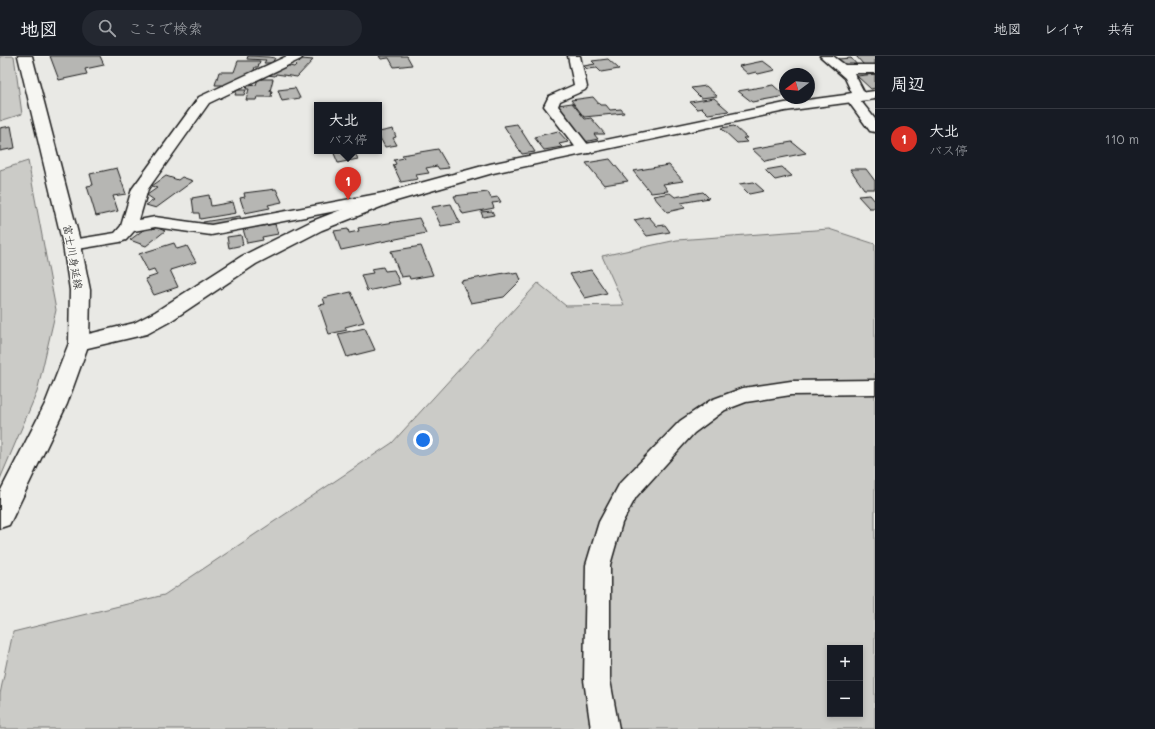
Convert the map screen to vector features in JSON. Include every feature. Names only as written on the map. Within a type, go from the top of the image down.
[{"type":"street","name":"富士川身延線","points":[[0,517],[56,404],[79,343],[80,290],[72,245],[25,56]]},
{"type":"street","points":[[72,245],[120,237],[129,227],[140,190],[204,100],[297,56]]},
{"type":"street","points":[[574,56],[581,87],[554,99],[551,106],[585,150]]},
{"type":"street","points":[[826,56],[850,76],[862,96],[875,128]]},
{"type":"street","points":[[843,69],[875,69]]},
{"type":"street","points":[[129,227],[155,222],[210,230],[390,197],[490,169],[785,107],[862,96]]},
{"type":"street","points":[[79,343],[140,329],[162,317],[249,260],[316,226],[390,197]]},
{"type":"street","points":[[605,729],[597,680],[598,565],[611,522],[628,490],[687,427],[718,405],[743,395],[791,388],[875,387]]},
{"type":"shaded area","points":[[0,56],[14,56],[22,114],[0,121]]},
{"type":"shaded area","points":[[28,161],[56,310],[37,392],[0,479],[0,170]]},
{"type":"shaded area","points":[[829,229],[875,244],[875,729],[0,729],[0,694],[13,632],[164,595],[392,443],[538,283],[566,306],[624,305],[602,256],[677,240]]},
{"type":"building","points":[[50,56],[100,56],[104,65],[85,69],[87,74],[59,80]]},
{"type":"building","points":[[248,56],[275,58],[272,63],[264,63],[266,60],[247,59]]},
{"type":"building","points":[[379,56],[407,56],[412,65],[394,67],[389,58],[381,59]]},
{"type":"building","points":[[856,56],[875,56],[875,65],[864,65]]},
{"type":"building","points":[[851,58],[858,66],[845,66],[838,59]]},
{"type":"building","points":[[302,59],[313,60],[297,77],[276,74],[275,76],[267,75],[285,65],[294,67]]},
{"type":"building","points":[[608,59],[619,69],[601,72],[597,68],[587,69],[584,66],[595,64],[592,61]]},
{"type":"building","points":[[238,61],[260,61],[258,67],[255,67],[252,76],[232,85],[215,85],[219,72],[234,72]]},
{"type":"building","points":[[763,61],[775,70],[758,74],[756,72],[748,74],[739,66]]},
{"type":"building","points":[[875,74],[875,88],[871,89],[857,76]]},
{"type":"building","points":[[258,79],[273,79],[270,91],[272,91],[271,97],[257,97],[256,100],[246,100],[249,89],[246,89],[247,86],[256,85]]},
{"type":"building","points":[[773,85],[779,90],[779,97],[752,102],[738,91]]},
{"type":"building","points":[[706,86],[717,96],[701,98],[691,88]]},
{"type":"building","points":[[295,88],[300,98],[282,101],[278,90]]},
{"type":"building","points":[[237,90],[246,90],[244,95],[235,95]]},
{"type":"building","points":[[593,97],[600,105],[606,105],[610,110],[621,109],[624,113],[584,117],[571,100]]},
{"type":"building","points":[[714,98],[729,111],[708,114],[702,108],[697,109],[690,102]]},
{"type":"building","points":[[572,103],[585,119],[591,118],[605,134],[594,134],[598,139],[584,142],[557,108],[560,107],[558,105]]},
{"type":"building","points":[[517,124],[535,152],[522,154],[504,126]]},
{"type":"building","points":[[11,126],[15,148],[0,151],[0,128]]},
{"type":"building","points":[[734,126],[747,138],[743,138],[747,142],[737,143],[721,128]]},
{"type":"building","points":[[393,129],[396,137],[393,138],[397,145],[385,147],[382,142],[382,131]]},
{"type":"building","points":[[558,131],[568,142],[559,144],[562,147],[544,150],[534,137]]},
{"type":"building","points":[[792,142],[806,153],[765,161],[752,149]]},
{"type":"building","points":[[438,149],[449,168],[439,169],[437,166],[426,168],[429,173],[416,175],[418,179],[401,182],[393,165],[396,164],[394,160],[404,158],[402,155]]},
{"type":"building","points":[[334,154],[356,154],[358,159],[338,163]]},
{"type":"building","points":[[610,159],[628,181],[604,185],[586,163]]},
{"type":"building","points":[[669,165],[683,181],[663,184],[668,191],[651,193],[633,171]]},
{"type":"building","points":[[782,167],[792,176],[775,180],[765,170]]},
{"type":"building","points":[[117,168],[126,194],[113,196],[118,211],[96,216],[87,186],[93,185],[90,174]]},
{"type":"building","points":[[850,169],[866,169],[875,181],[875,189],[864,189]]},
{"type":"building","points":[[166,176],[178,180],[182,177],[193,181],[156,208],[146,205],[154,200],[147,195],[157,188],[152,186]]},
{"type":"building","points":[[754,182],[764,191],[749,194],[739,184]]},
{"type":"building","points":[[276,189],[282,202],[268,205],[270,208],[245,213],[240,198],[245,197],[244,193]]},
{"type":"building","points":[[488,192],[491,198],[498,197],[501,202],[492,203],[494,208],[463,214],[454,196]]},
{"type":"building","points":[[703,192],[709,198],[681,203],[685,208],[667,212],[653,196],[670,193],[675,197]]},
{"type":"building","points":[[209,195],[211,206],[233,202],[236,213],[200,219],[199,213],[194,213],[192,198]]},
{"type":"building","points":[[870,195],[875,201],[875,208],[869,208],[858,196]]},
{"type":"building","points":[[451,204],[460,223],[441,226],[432,207]]},
{"type":"building","points":[[492,211],[494,215],[483,217],[481,212]]},
{"type":"building","points":[[240,216],[241,222],[204,228],[203,222]]},
{"type":"building","points":[[649,217],[657,226],[665,225],[670,232],[647,236],[634,220]]},
{"type":"building","points":[[419,218],[426,233],[341,250],[334,231],[348,229],[349,233],[359,231],[358,228]]},
{"type":"building","points":[[275,224],[278,234],[262,237],[263,240],[247,243],[243,229]]},
{"type":"building","points":[[153,226],[165,231],[146,246],[130,240],[147,227],[153,229]]},
{"type":"building","points":[[241,235],[243,245],[229,248],[227,237]]},
{"type":"building","points":[[174,243],[177,249],[187,246],[196,262],[170,270],[178,287],[154,295],[145,279],[157,275],[154,269],[148,271],[139,254]]},
{"type":"building","points":[[421,246],[433,275],[410,279],[409,276],[401,277],[391,251]]},
{"type":"building","points":[[383,267],[385,271],[394,270],[400,284],[367,291],[361,275],[373,273],[371,269]]},
{"type":"building","points":[[591,270],[607,293],[585,298],[570,274]]},
{"type":"building","points":[[510,272],[513,274],[518,273],[521,280],[504,297],[471,303],[461,281]]},
{"type":"building","points":[[351,292],[364,322],[345,327],[347,330],[329,334],[319,305],[325,304],[323,298]]},
{"type":"building","points":[[365,328],[375,350],[347,357],[338,334]]},
{"type":"place","name":"大北","points":[[348,200]]}]
